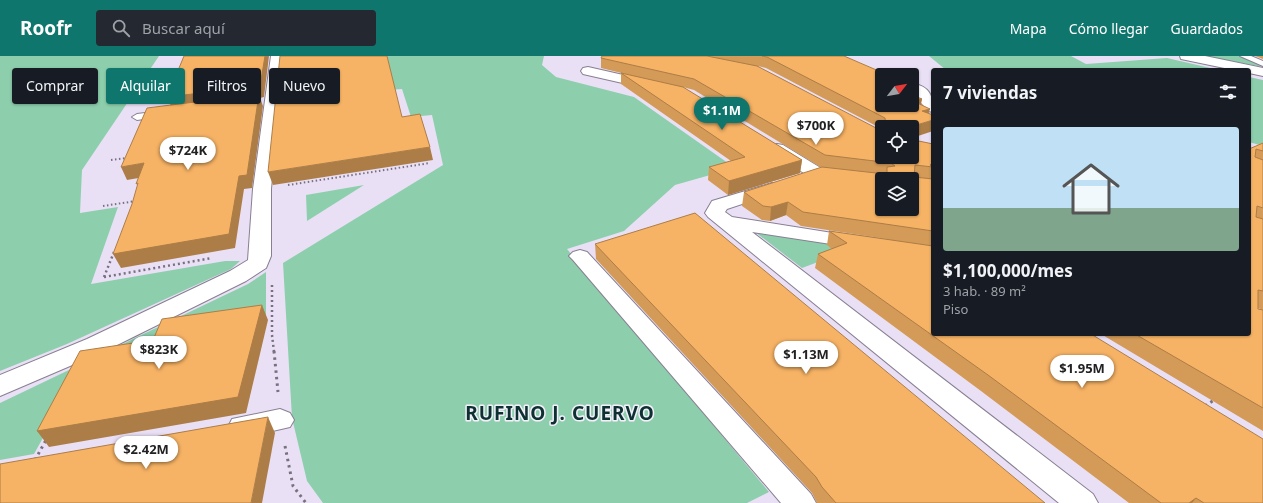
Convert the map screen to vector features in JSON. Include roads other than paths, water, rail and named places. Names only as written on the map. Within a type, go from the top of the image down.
[{"type":"street","points":[[0,386],[96,345],[238,276],[258,263],[260,256],[262,189],[268,101],[277,56]]},
{"type":"street","points":[[1186,56],[1244,68]]},
{"type":"street","points":[[1251,70],[1263,72]]},
{"type":"street","points":[[588,71],[665,88]]},
{"type":"street","points":[[919,90],[931,105]]},
{"type":"street","points":[[762,139],[825,175],[791,182],[719,205],[715,213],[1082,503]]},
{"type":"street","points":[[726,222],[872,244]]},
{"type":"street","points":[[580,256],[800,503]]},
{"type":"street","points":[[219,431],[280,420]]},
{"type":"lane","points":[[1244,56],[1263,64]]},
{"type":"lane","points":[[137,117],[174,112]]},
{"type":"district","name":"RUFINO J. CUERVO","points":[[560,413]]}]
